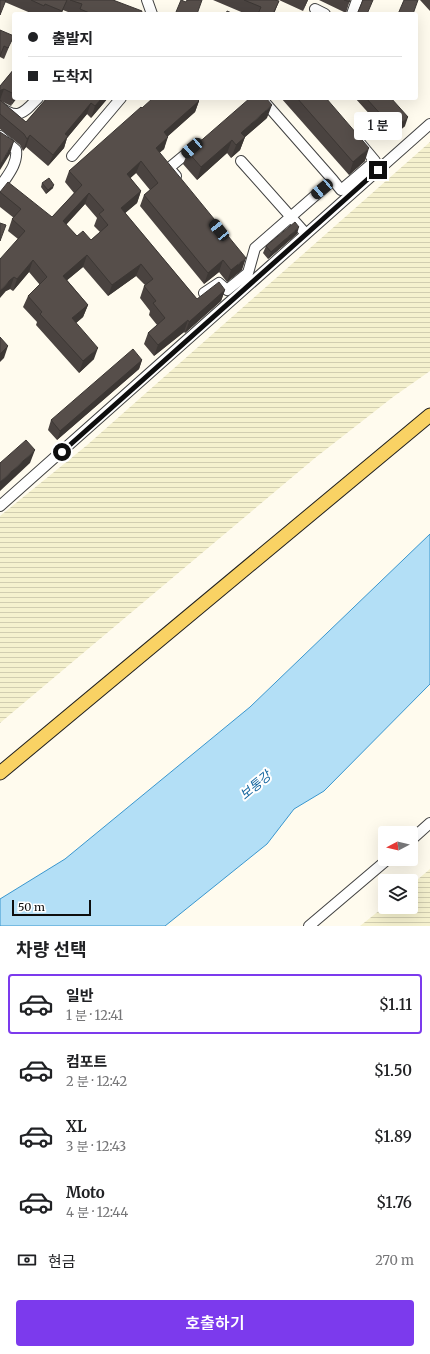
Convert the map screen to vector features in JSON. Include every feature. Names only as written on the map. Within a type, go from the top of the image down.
[{"type":"main road","points":[[0,773],[392,445],[430,415]]},
{"type":"street","points":[[147,0],[151,12]]},
{"type":"street","points":[[353,12],[357,0]]},
{"type":"street","points":[[315,10],[320,12]]},
{"type":"street","points":[[0,107],[10,114],[16,115],[24,112],[36,100]]},
{"type":"street","points":[[72,156],[119,100]]},
{"type":"street","points":[[263,100],[341,190],[375,161],[355,138]]},
{"type":"street","points":[[0,506],[430,124]]},
{"type":"street","points":[[0,136],[16,150],[17,155],[15,163],[0,187]]},
{"type":"street","points":[[184,187],[169,168],[204,138]]},
{"type":"street","points":[[241,161],[306,234]]},
{"type":"street","points":[[204,294],[219,283],[227,290],[248,272],[246,264],[255,248],[333,180]]},
{"type":"street","points":[[418,834],[430,823]]},
{"type":"street","points":[[309,926],[380,866]]},
{"type":"shaded area","points":[[430,142],[430,371],[393,397],[315,458],[0,723],[0,516],[86,446]]},
{"type":"shaded area","points":[[430,869],[430,926],[360,926],[378,912],[378,914],[418,914],[418,879]]},
{"type":"water","name":"보통강","points":[[430,534],[430,684],[324,791],[294,809],[267,844],[165,926],[0,926],[0,899],[65,859],[250,707]]},
{"type":"building","points":[[0,0],[6,0],[0,15]]},
{"type":"building","points":[[31,0],[67,0],[62,11],[45,4],[44,6]]},
{"type":"building","points":[[70,0],[113,0],[142,11],[87,12],[80,9],[82,4]]},
{"type":"building","points":[[181,0],[186,2],[187,0],[202,0],[198,12],[176,12]]},
{"type":"building","points":[[244,0],[279,1],[274,12],[259,12],[261,7]]},
{"type":"building","points":[[363,0],[373,0],[368,12],[358,12]]},
{"type":"building","points":[[404,0],[418,0],[414,12],[399,12]]},
{"type":"building","points":[[0,30],[12,35],[12,40],[8,48],[4,46],[0,56]]},
{"type":"building","points":[[12,71],[12,93],[4,89],[0,91],[0,86]]},
{"type":"building","points":[[0,100],[26,122],[45,100],[100,100],[95,106],[91,103],[65,134],[68,136],[53,155],[30,135],[27,139],[24,134],[0,114]]},
{"type":"building","points":[[151,100],[199,101],[164,132],[168,137],[156,148],[246,258],[231,270],[223,260],[208,273],[144,195],[158,183],[141,161],[127,174],[141,191],[121,208],[197,299],[219,282],[225,290],[189,322],[188,320],[158,345],[148,333],[165,318],[153,303],[156,301],[144,286],[153,279],[141,264],[112,285],[87,255],[63,276],[88,305],[72,318],[98,348],[83,361],[40,314],[42,312],[28,296],[47,277],[33,260],[17,279],[14,277],[0,291],[0,259],[25,231],[12,219],[21,209],[0,192],[8,182],[52,217],[82,185],[69,171],[141,107],[142,108]],"holes":[[[89,193],[104,210],[99,214],[108,225],[91,240],[83,231],[77,236],[63,221]]]},
{"type":"building","points":[[248,100],[268,100],[272,105],[241,133],[245,137],[236,145],[232,140],[201,167],[188,152]]},
{"type":"building","points":[[299,100],[328,100],[369,148],[353,162]]},
{"type":"building","points":[[368,100],[393,100],[408,117],[394,129]]},
{"type":"building","points":[[0,132],[14,141],[0,165]]},
{"type":"building","points":[[49,178],[54,185],[48,190],[42,183]]},
{"type":"building","points":[[295,222],[299,227],[271,252],[266,246]]},
{"type":"building","points":[[0,223],[6,225],[0,241]]},
{"type":"building","points":[[0,337],[8,346],[0,354]]},
{"type":"building","points":[[133,349],[142,360],[60,431],[51,420]]},
{"type":"building","points":[[26,440],[35,450],[0,482],[0,463]]},
{"type":"route","points":[[62,452],[378,170]]}]
